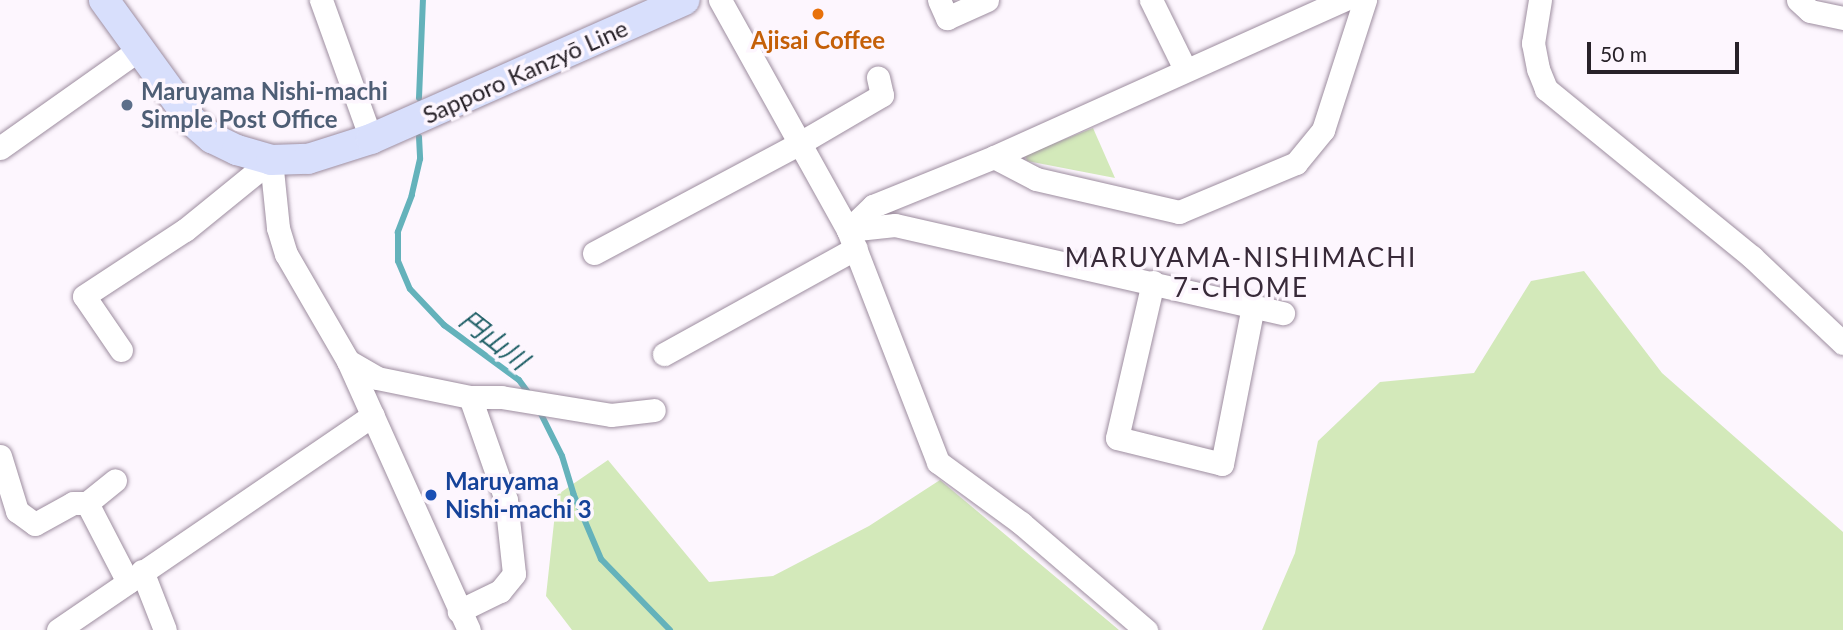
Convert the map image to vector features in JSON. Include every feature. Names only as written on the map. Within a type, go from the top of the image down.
[{"type":"main road","name":"Sapporo Kanzyō Line","points":[[104,0],[191,120],[225,144],[271,160],[308,159],[371,139],[685,0]]},
{"type":"street","points":[[321,0],[371,139]]},
{"type":"street","points":[[720,0],[852,239],[938,462],[1021,523],[1146,630]]},
{"type":"street","points":[[939,0],[947,18],[987,0]]},
{"type":"street","points":[[1151,0],[1185,69]]},
{"type":"street","points":[[852,239],[873,206],[994,157],[1185,69],[1344,0]]},
{"type":"street","points":[[994,157],[1036,179],[1179,212],[1296,163],[1323,130],[1365,0]]},
{"type":"street","points":[[1540,0],[1533,43],[1538,69],[1546,89],[1752,257],[1843,343]]},
{"type":"street","points":[[1798,0],[1810,10],[1843,18]]},
{"type":"street","points":[[0,148],[140,49]]},
{"type":"street","points":[[594,253],[800,143],[882,95],[878,77]]},
{"type":"street","points":[[121,350],[84,296],[186,230],[271,160]]},
{"type":"street","points":[[271,160],[278,228],[286,254],[348,361],[464,621],[500,592],[514,575],[506,500],[470,397]]},
{"type":"street","points":[[664,354],[852,239],[895,225],[1283,313]]},
{"type":"street","points":[[1153,282],[1117,438],[1222,464],[1253,306]]},
{"type":"street","points":[[348,361],[377,378],[470,397],[501,397],[611,415],[654,410]]},
{"type":"street","points":[[58,630],[373,415]]},
{"type":"street","points":[[0,456],[17,511],[35,524],[73,503],[87,503],[115,480]]},
{"type":"street","points":[[87,503],[135,576],[165,630]]},
{"type":"green space","points":[[1093,128],[1115,178],[1027,161],[1025,155]]},
{"type":"green space","points":[[1584,271],[1662,373],[1843,532],[1843,630],[1262,630],[1295,553],[1318,441],[1380,382],[1474,373],[1531,281]]},
{"type":"green space","points":[[608,460],[709,582],[773,576],[869,526],[940,480],[1119,630],[572,630],[546,596],[557,495]]},
{"type":"waterway","name":"円山川","points":[[419,98],[423,0]]},
{"type":"waterway","name":"円山川","points":[[419,137],[420,159],[412,195],[398,232],[398,261],[410,289],[444,325],[519,380],[530,395]]},
{"type":"waterway","name":"円山川","points":[[539,410],[562,456],[573,493],[601,559],[670,630]]},
{"type":"place","name":"Ajisai Coffee","points":[[818,14]]},
{"type":"place","name":"Maruyama Nishi-machi Simple Post Office","points":[[127,105]]},
{"type":"place","name":"Maruyama Nishi-machi 3","points":[[431,495]]},
{"type":"district","name":"MARUYAMA-NISHIMACHI 7-CHOME","points":[[1241,273]]}]
